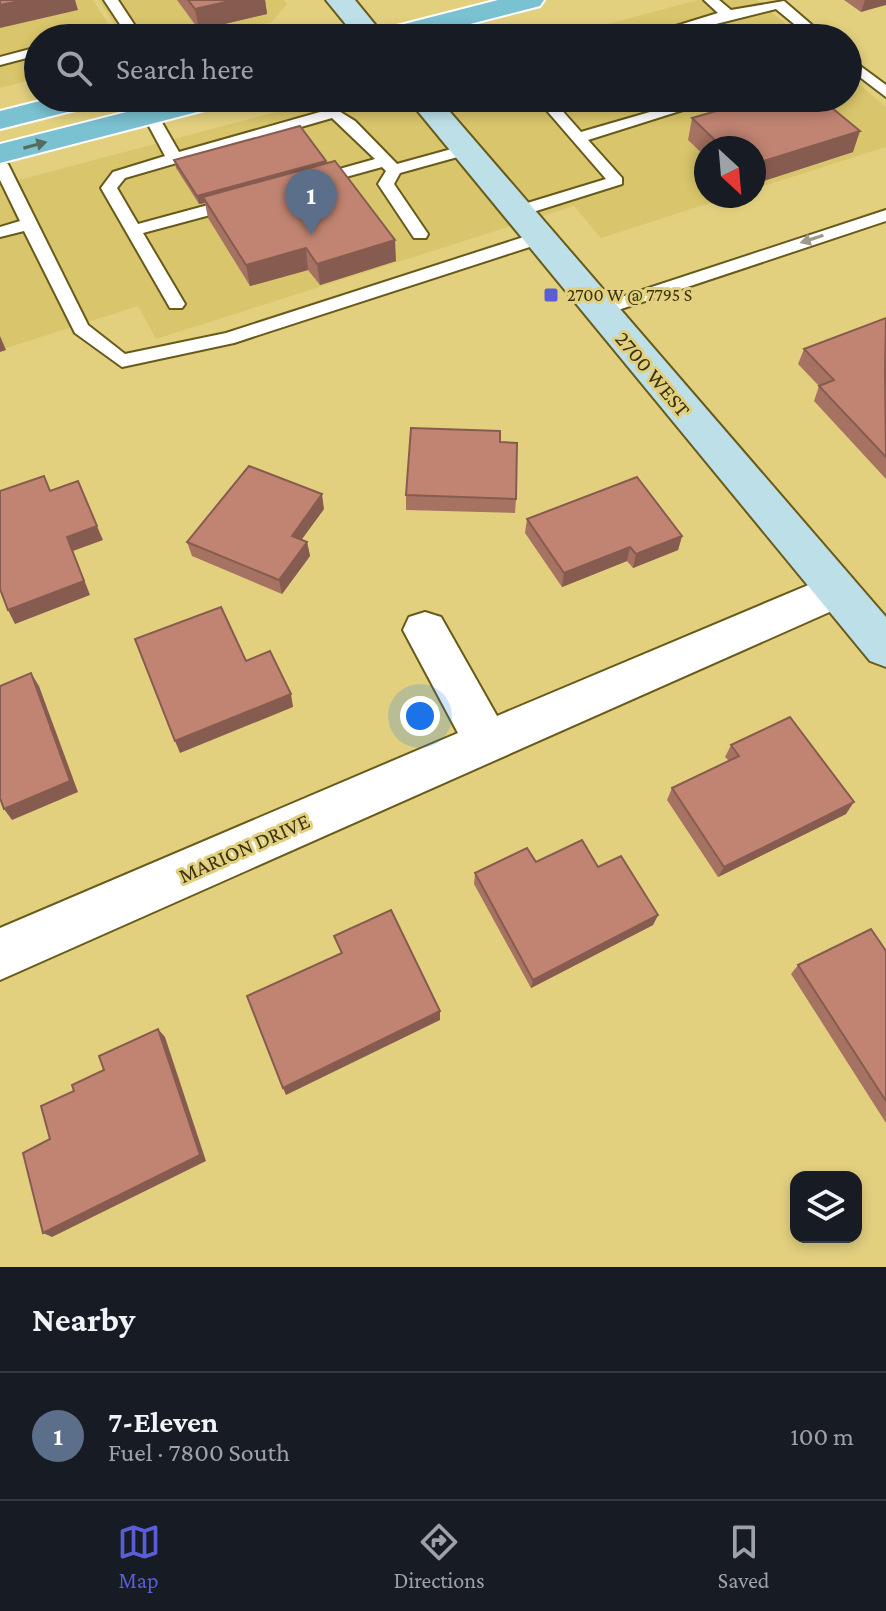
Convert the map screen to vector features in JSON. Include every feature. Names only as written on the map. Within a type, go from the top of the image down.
[{"type":"main road","points":[[340,0],[360,24]]},
{"type":"main road","points":[[437,24],[530,0]]},
{"type":"main road","points":[[0,120],[32,112]]},
{"type":"main road","points":[[0,154],[163,112]]},
{"type":"main road","name":"2700 WEST","points":[[434,112],[886,648]]},
{"type":"street","name":"MARION DRIVE","points":[[0,954],[837,590]]},
{"type":"street","points":[[425,630],[487,742]]},
{"type":"lane","points":[[111,0],[127,24]]},
{"type":"lane","points":[[711,0],[728,15]]},
{"type":"lane","points":[[695,24],[779,4],[803,24]]},
{"type":"lane","points":[[0,61],[24,55]]},
{"type":"lane","points":[[862,73],[886,93]]},
{"type":"lane","points":[[0,164],[81,329],[122,361],[228,339],[528,225],[616,181],[555,112]]},
{"type":"lane","points":[[578,138],[666,112]]},
{"type":"lane","points":[[176,304],[109,188],[119,175],[334,113],[350,124],[390,166]]},
{"type":"lane","points":[[151,115],[174,158]]},
{"type":"lane","points":[[297,186],[466,150]]},
{"type":"lane","points":[[390,166],[386,184],[420,234]]},
{"type":"lane","points":[[134,230],[252,198]]},
{"type":"lane","points":[[600,310],[886,215]]},
{"type":"lane","points":[[0,232],[30,224]]},
{"type":"shaded area","points":[[0,0],[93,0],[108,24],[24,24],[24,82],[0,88]]},
{"type":"shaded area","points":[[99,0],[284,0],[287,4],[272,22],[264,24],[114,24]]},
{"type":"shaded area","points":[[698,0],[757,0],[786,24],[608,24]]},
{"type":"shaded area","points":[[862,87],[886,107],[886,147],[766,185],[766,136],[694,136],[695,208],[601,238],[574,206],[156,339],[138,306],[0,350],[0,185],[276,112],[862,112]]},
{"type":"building","points":[[0,0],[24,0],[0,5]]},
{"type":"building","points":[[188,0],[234,0],[195,9]]},
{"type":"building","points":[[713,112],[837,112],[860,131],[766,160],[766,136],[711,136],[692,118]]},
{"type":"building","points":[[300,126],[326,161],[197,196],[174,160]]},
{"type":"building","points":[[335,161],[395,240],[317,264],[306,248],[246,265],[203,197]]},
{"type":"building","points":[[886,318],[886,457],[819,386],[834,380],[804,349]]},
{"type":"building","points":[[411,428],[500,431],[500,442],[517,443],[516,499],[406,495]]},
{"type":"building","points":[[249,466],[322,494],[292,536],[307,542],[279,580],[187,542]]},
{"type":"building","points":[[44,476],[50,491],[78,481],[97,526],[67,537],[84,581],[8,610],[0,589],[0,491]]},
{"type":"building","points":[[637,477],[682,536],[636,554],[630,547],[564,573],[527,519]]},
{"type":"building","points":[[221,607],[246,661],[270,651],[291,694],[175,741],[135,639]]},
{"type":"building","points":[[31,673],[70,781],[4,809],[0,798],[0,686]]},
{"type":"building","points":[[790,717],[854,802],[724,867],[672,788],[739,756],[731,745]]},
{"type":"building","points":[[582,840],[598,867],[621,856],[658,915],[533,980],[475,873],[527,848],[536,862]]},
{"type":"building","points":[[391,910],[440,1011],[283,1088],[247,996],[342,953],[334,936]]},
{"type":"building","points":[[871,929],[886,951],[886,1101],[798,965]]},
{"type":"building","points":[[158,1029],[200,1155],[43,1233],[23,1153],[50,1139],[41,1106],[74,1091],[72,1085],[104,1070],[99,1056]]},
{"type":"place","name":"7-Eleven","points":[[311,235]]},
{"type":"place","name":"2700 W @ 7795 S","points":[[551,295]]}]
